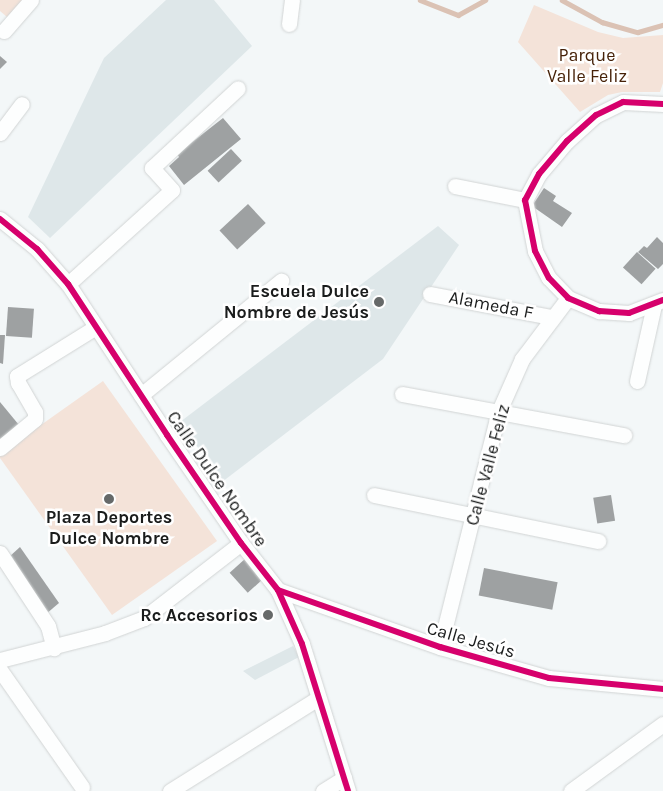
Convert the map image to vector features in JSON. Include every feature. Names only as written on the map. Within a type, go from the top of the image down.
[{"type":"street","points":[[4,31],[31,0]]},
{"type":"street","points":[[289,24],[292,0]]},
{"type":"street","points":[[68,284],[172,190],[152,168],[238,88]]},
{"type":"street","points":[[659,302],[628,313],[599,311],[568,298],[549,278],[535,251],[525,200],[539,174],[561,147],[596,115],[623,102],[663,104]]},
{"type":"street","points":[[0,133],[22,104]]},
{"type":"street","points":[[455,186],[525,200]]},
{"type":"street","name":"Calle Dulce Nombre","points":[[0,219],[37,249],[68,284],[241,543],[278,590],[302,644],[346,784]]},
{"type":"street","points":[[141,395],[281,282]]},
{"type":"street","name":"Alameda F","points":[[430,294],[551,317]]},
{"type":"street","name":"Calle Valle Feliz","points":[[440,647],[500,411],[522,359],[551,317],[568,298]]},
{"type":"street","points":[[637,381],[659,302]]},
{"type":"street","points":[[0,448],[35,419],[35,412],[18,383],[17,376],[96,327]]},
{"type":"street","points":[[402,394],[624,435]]},
{"type":"street","points":[[374,495],[598,540]]},
{"type":"street","points":[[0,660],[54,648],[105,633],[144,618],[241,543]]},
{"type":"street","points":[[0,553],[48,626],[54,648]]},
{"type":"street","name":"Calle Jesús","points":[[278,590],[440,647],[549,678],[663,689]]},
{"type":"street","points":[[0,670],[82,787]]},
{"type":"street","points":[[170,791],[318,698]]},
{"type":"street","points":[[571,791],[663,724]]},
{"type":"street","points":[[323,791],[346,784]]},
{"type":"shaded area","points":[[166,0],[214,0],[252,46],[50,238],[28,217],[104,58]]},
{"type":"shaded area","name":"Escuela Dulce Nombre de Jesús","points":[[438,226],[459,245],[383,359],[222,482],[180,422]]},
{"type":"shaded area","points":[[293,646],[299,657],[255,680],[243,671]]},
{"type":"green space","points":[[0,0],[23,0],[7,17],[0,11]]},
{"type":"green space","name":"Parque Valle Feliz","points":[[534,5],[598,32],[623,38],[663,35],[663,83],[660,92],[622,92],[608,95],[580,112],[518,42]]},
{"type":"green space","name":"Plaza Deportes Dulce Nombre","points":[[103,381],[217,541],[112,615],[0,458],[0,454]]},
{"type":"building","points":[[0,56],[7,62],[0,69]]},
{"type":"building","points":[[223,118],[241,139],[184,185],[169,166],[179,157],[177,154]]},
{"type":"building","points":[[231,149],[242,161],[219,183],[208,171]]},
{"type":"building","points":[[544,188],[556,196],[553,201],[572,213],[562,227],[532,206]]},
{"type":"building","points":[[248,204],[266,223],[237,250],[219,231]]},
{"type":"building","points":[[657,237],[663,243],[663,264],[658,269],[638,252],[644,246],[647,248]]},
{"type":"building","points":[[637,252],[656,269],[642,284],[623,268]]},
{"type":"building","points":[[8,307],[34,309],[32,338],[6,336]]},
{"type":"building","points":[[0,335],[5,335],[3,364],[0,363]]},
{"type":"building","points":[[0,402],[19,425],[0,439]]},
{"type":"building","points":[[611,495],[615,521],[597,523],[593,498]]},
{"type":"building","points":[[20,547],[59,603],[46,614],[9,557]]},
{"type":"building","points":[[246,558],[264,578],[248,593],[230,573]]},
{"type":"building","points":[[484,568],[558,582],[552,610],[479,595]]},
{"type":"waterway","points":[[420,0],[458,15],[485,0]]},
{"type":"waterway","points":[[562,0],[602,22],[638,32],[663,25]]},
{"type":"cycle path","points":[[663,104],[623,102],[596,115],[567,141],[539,174],[525,200],[535,251],[549,278],[568,298],[599,311],[629,313],[663,300]]},
{"type":"cycle path","points":[[0,219],[37,249],[68,284],[167,435],[241,543],[278,590],[302,644],[348,791]]},
{"type":"cycle path","points":[[278,590],[440,647],[549,678],[663,689]]},
{"type":"place","name":"Escuela Dulce Nombre de Jesús","points":[[379,302]]},
{"type":"place","name":"Plaza Deportes Dulce Nombre","points":[[109,499]]},
{"type":"place","name":"Rc Accesorios","points":[[268,615]]}]
